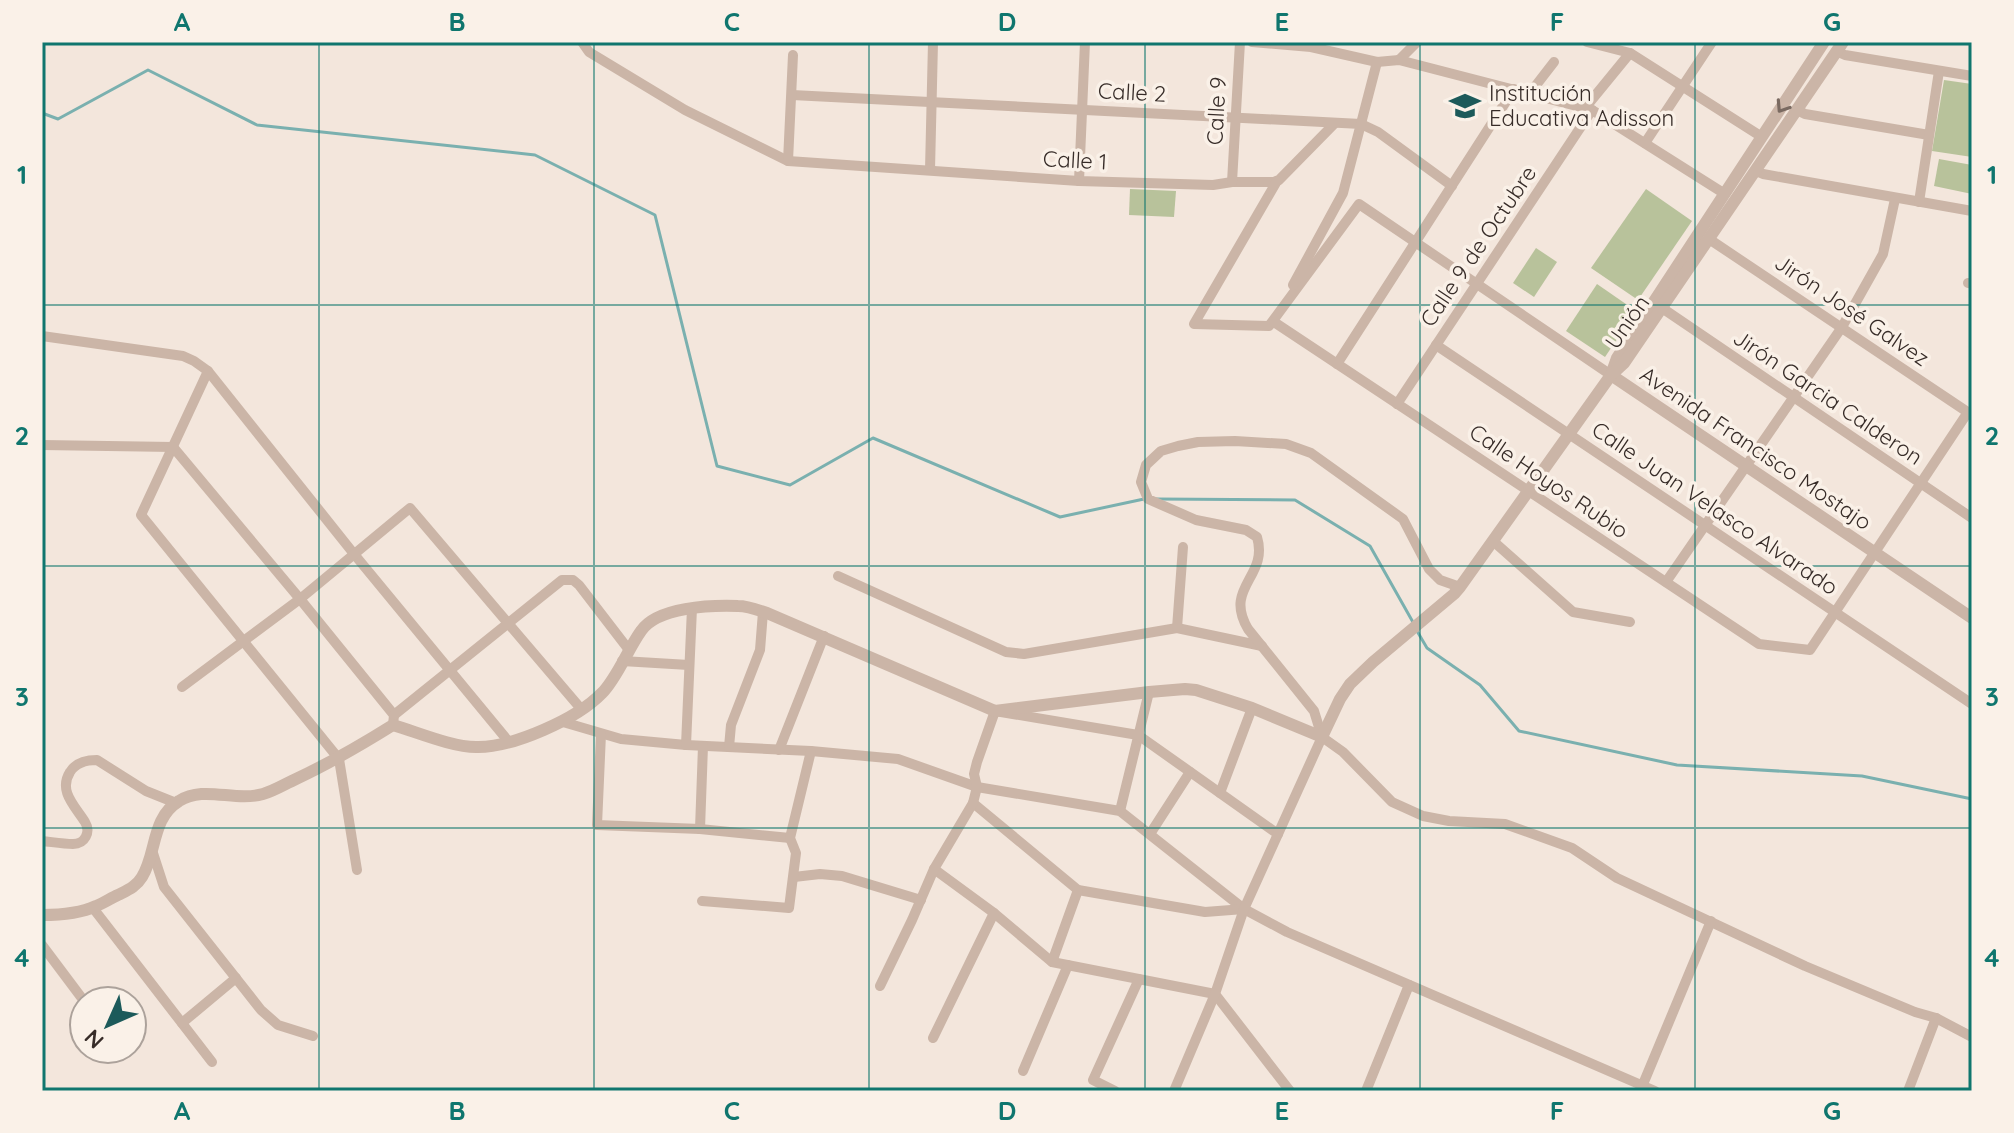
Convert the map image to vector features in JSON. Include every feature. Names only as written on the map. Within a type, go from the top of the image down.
[{"type":"street","points":[[582,42],[589,52],[685,110],[788,161],[793,55]]},
{"type":"street","points":[[930,170],[933,42]]},
{"type":"street","points":[[1079,181],[1085,42]]},
{"type":"street","name":"Calle 9","points":[[1232,182],[1240,42]]},
{"type":"street","points":[[1252,42],[1311,47],[1377,62],[1399,60],[1589,109],[1725,194]]},
{"type":"street","points":[[1399,60],[1417,42]]},
{"type":"street","points":[[1587,42],[1630,53],[1762,137]]},
{"type":"street","points":[[1645,143],[1712,42]]},
{"type":"street","name":"Unión","points":[[1611,375],[1617,358],[1824,42]]},
{"type":"street","points":[[1840,47],[1845,55],[1972,76]]},
{"type":"street","name":"Unión","points":[[1611,375],[1624,363],[1840,47]]},
{"type":"street","name":"Calle 9 de Octubre","points":[[1397,404],[1589,109],[1630,53]]},
{"type":"street","points":[[1335,123],[1277,181],[1194,324],[1260,327],[1274,322],[1343,193],[1377,62]]},
{"type":"street","points":[[1530,93],[1554,62]]},
{"type":"street","points":[[1919,202],[1939,71]]},
{"type":"street","points":[[1337,364],[1514,89]]},
{"type":"street","name":"Calle 2","points":[[792,95],[1361,124],[1378,132],[1452,186]]},
{"type":"street","points":[[1797,110],[1805,114],[1929,135]]},
{"type":"street","name":"Calle 1","points":[[788,161],[1079,181],[1213,185],[1277,181]]},
{"type":"street","points":[[1756,171],[1972,211]]},
{"type":"street","points":[[1249,182],[1262,199],[1261,208]]},
{"type":"street","points":[[1666,582],[1842,327],[1883,254],[1895,199]]},
{"type":"street","name":"Avenida Francisco Mostajo","points":[[1274,322],[1359,204],[1972,618]]},
{"type":"street","name":"Jirón José Galvez","points":[[1709,239],[1970,414]]},
{"type":"street","name":"Jirón Garcia Calderon","points":[[1662,308],[1972,518]]},
{"type":"street","name":"Calle Hoyos Rubio","points":[[1274,322],[1759,644],[1810,650],[1837,613]]},
{"type":"street","points":[[42,336],[183,356],[208,371],[509,742]]},
{"type":"street","name":"Calle Juan Velasco Alvarado","points":[[1436,345],[1971,701]]},
{"type":"street","points":[[208,371],[141,515],[339,759],[357,870]]},
{"type":"street","points":[[1174,1091],[1215,994],[1244,909],[1344,692],[1373,662],[1429,617],[1460,587],[1611,375]]},
{"type":"street","points":[[1837,613],[1920,484],[1970,414]]},
{"type":"street","points":[[1322,737],[1314,711],[1242,619],[1241,596],[1257,564],[1260,549],[1257,537],[1246,530],[1196,520],[1148,499],[1141,482],[1146,465],[1161,451],[1198,442],[1286,444],[1311,453],[1403,519],[1429,569],[1440,580],[1460,587]]},
{"type":"street","points":[[42,445],[173,447],[300,599],[393,720],[469,747],[509,742],[563,722],[582,710],[604,692],[643,627],[658,617],[692,608],[741,606],[824,636],[995,711],[1138,735],[1278,834]]},
{"type":"street","points":[[182,687],[300,599],[410,508],[582,710]]},
{"type":"street","points":[[1493,541],[1573,612],[1630,622]]},
{"type":"street","points":[[1177,628],[1183,547]]},
{"type":"street","points":[[838,576],[1006,652],[1024,654],[1177,628],[1262,646]]},
{"type":"street","points":[[42,915],[65,915],[93,908],[136,885],[143,877],[157,829],[165,814],[190,795],[206,793],[243,797],[263,794],[339,759],[393,720],[450,669],[562,580],[573,580],[579,585],[626,656],[689,665]]},
{"type":"street","points":[[686,745],[692,608]]},
{"type":"street","points":[[729,747],[731,725],[760,650],[763,612]]},
{"type":"street","points":[[779,750],[824,636]]},
{"type":"street","points":[[995,711],[1185,689],[1252,708],[1322,737],[1343,752],[1392,802],[1423,816],[1449,821],[1505,824],[1572,848],[1617,878],[1805,966],[1936,1018],[1972,1037]]},
{"type":"street","points":[[1120,811],[1149,692]]},
{"type":"street","points":[[1220,793],[1252,708]]},
{"type":"street","points":[[880,986],[934,869],[973,803],[977,787],[974,774],[995,711]]},
{"type":"street","points":[[563,722],[621,739],[898,759],[977,787],[1120,811],[1244,909],[1287,932],[1642,1088],[1655,1091]]},
{"type":"street","points":[[601,734],[597,825],[700,829],[790,838]]},
{"type":"street","points":[[700,829],[703,746]]},
{"type":"street","points":[[702,901],[789,908],[796,853],[790,838],[811,751]]},
{"type":"street","points":[[42,841],[72,844],[85,839],[87,825],[66,791],[68,774],[80,762],[97,760],[146,791],[176,803]]},
{"type":"street","points":[[1150,834],[1190,772]]},
{"type":"street","points":[[973,803],[1078,890],[1205,912],[1244,909]]},
{"type":"street","points":[[152,848],[164,887],[261,1010],[278,1025],[313,1036]]},
{"type":"street","points":[[934,869],[994,913],[1052,962],[1215,994],[1290,1091]]},
{"type":"street","points":[[794,877],[820,874],[842,876],[921,900]]},
{"type":"street","points":[[1052,962],[1078,890]]},
{"type":"street","points":[[93,908],[212,1062]]},
{"type":"street","points":[[933,1038],[994,913]]},
{"type":"street","points":[[1642,1088],[1711,921]]},
{"type":"street","points":[[42,945],[72,985]]},
{"type":"street","points":[[1023,1071],[1068,965]]},
{"type":"street","points":[[182,1023],[236,978]]},
{"type":"street","points":[[1115,1091],[1093,1080],[1139,979]]},
{"type":"street","points":[[1366,1091],[1409,985]]},
{"type":"street","points":[[1908,1091],[1936,1018]]},
{"type":"green space","points":[[1944,80],[1972,84],[1972,157],[1932,151]]},
{"type":"green space","points":[[1939,159],[1972,165],[1972,194],[1934,186]]},
{"type":"green space","points":[[1130,189],[1176,191],[1174,217],[1129,215]]},
{"type":"green space","points":[[1646,189],[1692,221],[1638,300],[1591,268]]},
{"type":"green space","points":[[1536,248],[1557,262],[1534,297],[1513,283]]},
{"type":"green space","points":[[1597,284],[1636,311],[1605,357],[1566,331]]},
{"type":"waterway","points":[[42,113],[58,119],[148,70],[257,125],[535,155],[655,215],[717,466],[790,485],[873,438],[1060,517],[1144,499]]},
{"type":"waterway","points":[[1156,499],[1295,500],[1370,546],[1414,624]]},
{"type":"waterway","points":[[1417,631],[1427,648],[1480,685],[1519,731],[1677,765],[1862,776],[1972,799]]},
{"type":"place","name":"Institución Educativa Adisson","points":[[1465,106]]}]
